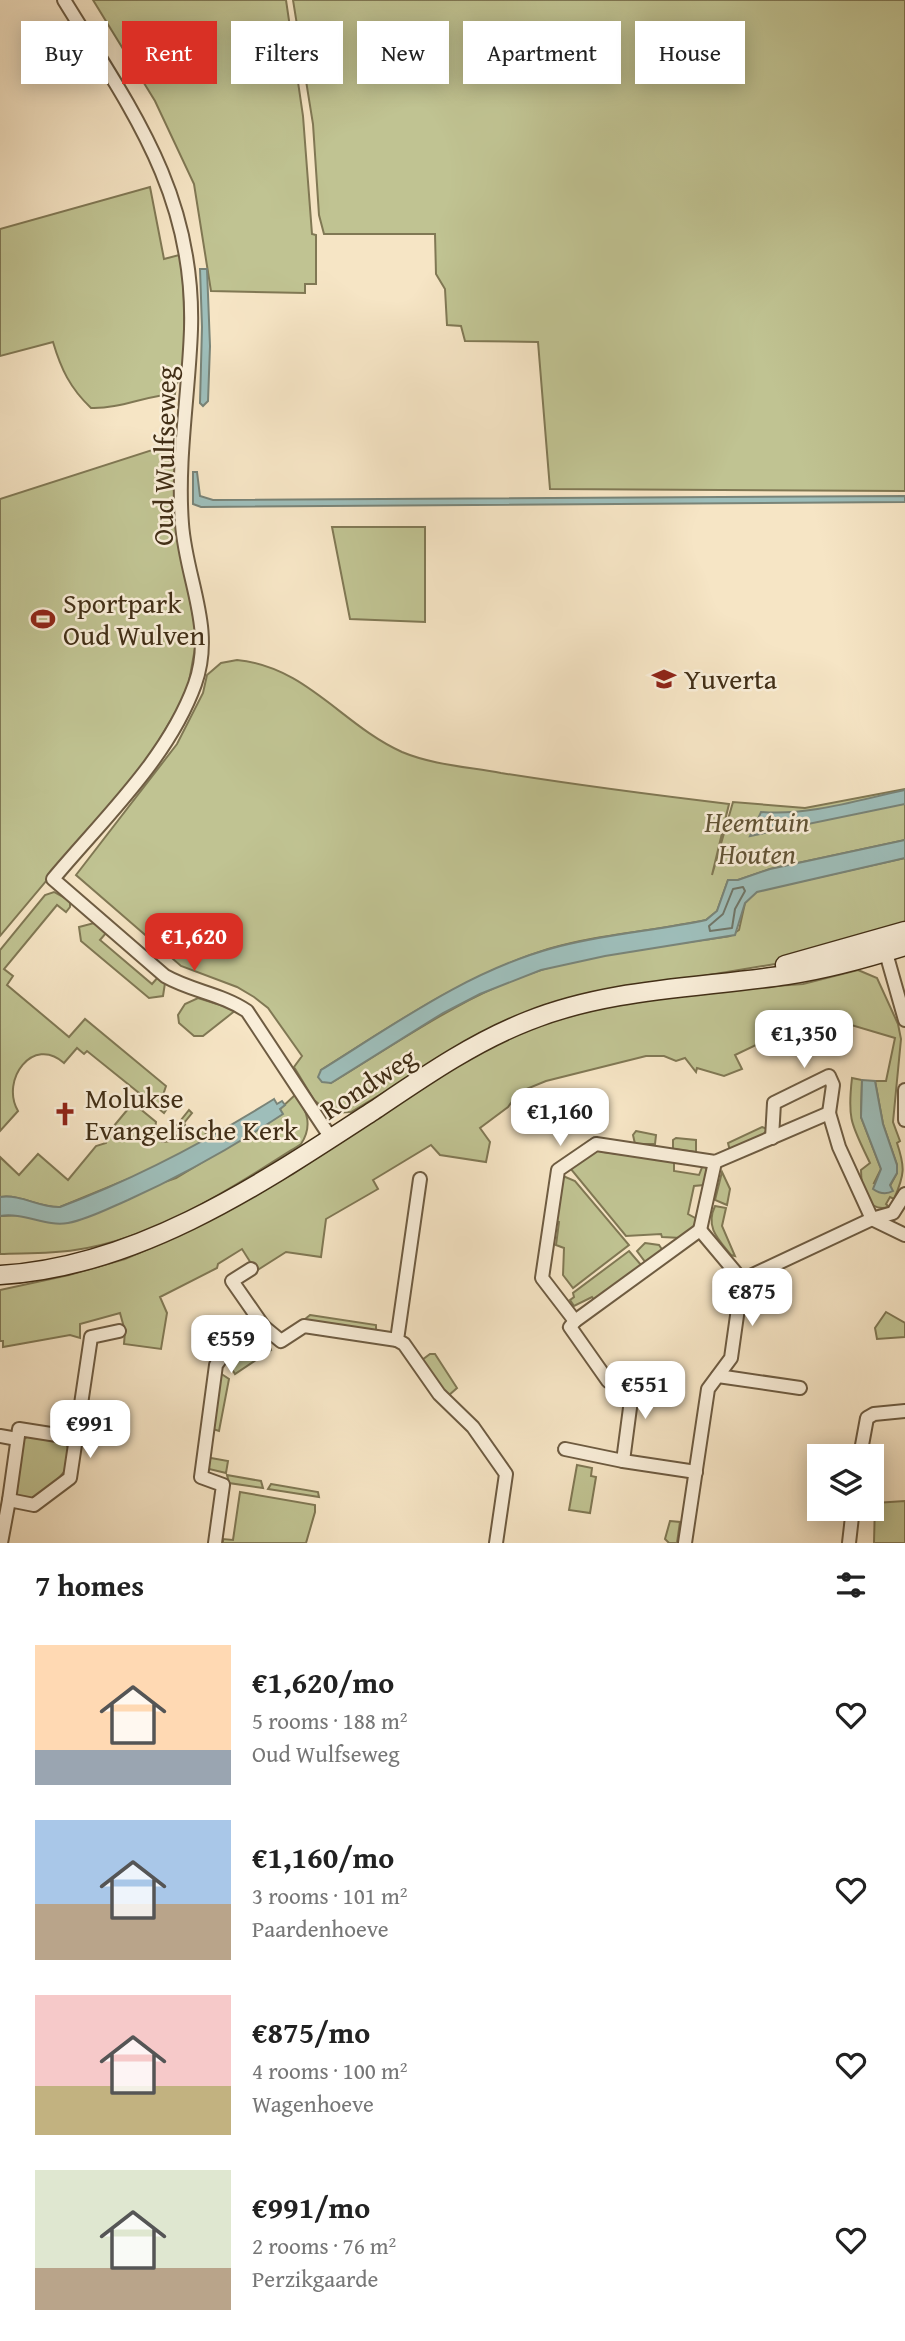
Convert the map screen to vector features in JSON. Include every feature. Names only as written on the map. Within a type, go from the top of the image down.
[{"type":"main road","name":"Rondweg","points":[[0,1275],[33,1273],[141,1242],[264,1180],[477,1045],[527,1021],[603,999],[798,974],[884,945],[905,931]]},
{"type":"main road","name":"Rondweg","points":[[884,945],[905,946]]},
{"type":"street","name":"Oud Wulfseweg","points":[[64,0],[152,145],[172,193],[184,243],[191,327],[182,522],[186,554],[202,620],[204,649],[195,685],[167,739],[52,879],[164,976],[183,986],[232,1001],[247,1011],[331,1138]]},
{"type":"street","points":[[884,945],[905,1020]]},
{"type":"street","points":[[772,1138],[774,1103],[828,1076],[834,1085],[829,1113],[839,1147],[872,1219],[905,1235]]},
{"type":"street","points":[[905,1090],[905,1120]]},
{"type":"street","points":[[575,1321],[542,1279],[558,1170],[596,1144],[715,1162],[829,1113]]},
{"type":"street","points":[[623,1461],[633,1385],[608,1381],[570,1327],[701,1230],[715,1162]]},
{"type":"street","points":[[397,1340],[420,1179]]},
{"type":"street","points":[[742,1280],[872,1219],[893,1213],[905,1194]]},
{"type":"street","points":[[685,1543],[708,1389],[731,1358],[742,1280],[701,1230]]},
{"type":"street","points":[[251,1269],[232,1281],[264,1327],[281,1341],[304,1326],[397,1340],[404,1344],[439,1394],[473,1427],[506,1474],[496,1543]]},
{"type":"street","points":[[215,1543],[223,1485],[201,1477],[216,1365],[224,1354],[264,1327]]},
{"type":"street","points":[[9,1500],[34,1505],[70,1478],[91,1337],[120,1331]]},
{"type":"street","points":[[718,1376],[800,1388]]},
{"type":"street","points":[[862,1444],[867,1419],[874,1414],[905,1411]]},
{"type":"street","points":[[1,1543],[9,1500],[6,1475],[19,1429],[76,1438]]},
{"type":"street","points":[[0,1436],[17,1439]]},
{"type":"street","points":[[565,1449],[696,1472]]},
{"type":"street","points":[[849,1543],[852,1521]]},
{"type":"green space","points":[[93,0],[286,0],[289,21],[231,21],[231,84],[298,84],[312,234],[316,235],[316,284],[305,284],[305,293],[211,291],[194,184],[145,84],[217,84],[217,21],[122,21],[122,47]]},
{"type":"green space","points":[[293,0],[905,0],[905,491],[550,489],[538,342],[465,341],[461,326],[447,325],[445,289],[436,274],[435,234],[324,234],[319,215],[313,124],[307,84],[343,84],[343,21],[296,21]]},
{"type":"green space","points":[[150,187],[164,259],[183,254],[185,371],[176,385],[175,394],[91,408],[67,378],[53,342],[0,356],[0,229]]},
{"type":"green space","points":[[180,441],[180,548],[197,637],[187,693],[146,762],[0,936],[0,499]]},
{"type":"green space","points":[[332,527],[425,527],[425,622],[350,619]]},
{"type":"green space","name":"Heemtuin Houten","points":[[237,660],[262,665],[284,674],[323,698],[381,741],[426,760],[615,790],[729,804],[712,875],[733,802],[805,808],[905,789],[905,840],[770,869],[738,880],[728,880],[717,911],[706,920],[548,949],[488,972],[431,1002],[321,1070],[325,1080],[331,1083],[459,1005],[513,980],[587,958],[730,936],[739,930],[745,903],[757,891],[905,858],[905,926],[775,964],[602,993],[457,1049],[351,1112],[330,1113],[314,1100],[294,1067],[302,1056],[268,1008],[237,987],[181,966],[76,875],[177,744],[203,693],[207,675],[221,663]]},
{"type":"green space","points":[[54,892],[70,901],[70,907],[66,912],[57,905],[4,969],[13,976],[7,985],[69,1037],[85,1019],[166,1086],[163,1095],[173,1100],[164,1113],[87,1051],[84,1054],[77,1048],[64,1063],[52,1056],[41,1054],[23,1065],[13,1086],[18,1111],[0,1131],[0,950],[45,895]]},
{"type":"green space","points":[[94,923],[107,932],[100,940],[152,984],[159,976],[165,983],[163,996],[149,998],[81,941],[79,927]]},
{"type":"green space","points":[[858,970],[877,978],[898,1024],[901,1039],[893,1122],[900,1141],[897,1143],[903,1171],[894,1199],[890,1197],[886,1204],[889,1207],[881,1208],[870,1203],[864,1191],[861,1170],[870,1163],[855,1131],[850,1104],[852,1078],[862,1080],[861,1117],[881,1169],[874,1183],[890,1186],[897,1173],[897,1165],[883,1124],[875,1081],[886,1081],[895,1038],[848,1024],[814,1038],[811,1032],[804,1036],[798,1025],[735,1055],[742,1069],[724,1076],[697,1068],[696,1072],[685,1058],[676,1061],[664,1056],[646,1056],[546,1081],[519,1092],[508,1107],[480,1128],[490,1142],[486,1162],[440,1155],[431,1145],[373,1180],[378,1189],[326,1219],[321,1257],[286,1252],[256,1271],[242,1249],[218,1264],[217,1268],[160,1297],[167,1313],[161,1349],[124,1344],[125,1331],[120,1313],[80,1324],[80,1338],[70,1335],[3,1347],[3,1341],[0,1341],[0,1290],[125,1259],[162,1243],[293,1174],[431,1081],[509,1036],[565,1016],[617,1004],[722,990],[803,984]]},
{"type":"green space","points":[[198,998],[236,1010],[203,1036],[194,1036],[179,1023],[178,1015],[185,1004]]},
{"type":"green space","points":[[296,1094],[303,1106],[308,1125],[301,1144],[221,1194],[164,1223],[105,1244],[47,1253],[0,1254],[0,1216],[22,1215],[48,1222],[176,1178],[282,1114],[280,1109]]},
{"type":"green space","points":[[133,1103],[156,1122],[154,1135],[162,1142],[173,1141],[178,1134],[177,1125],[189,1110],[192,1113],[184,1123],[190,1134],[202,1127],[209,1139],[155,1168],[60,1207],[16,1197],[0,1197],[0,1157],[19,1175],[38,1154],[68,1180],[96,1146],[106,1143],[108,1133]]},
{"type":"green space","points":[[762,1127],[767,1129],[763,1136],[730,1151],[728,1143]]},
{"type":"green space","points":[[636,1131],[656,1135],[655,1144],[635,1144],[633,1135]]},
{"type":"green space","points":[[673,1140],[696,1140],[696,1152],[673,1149]]},
{"type":"green space","points":[[603,1149],[604,1152],[674,1161],[674,1171],[699,1175],[703,1165],[707,1167],[704,1185],[694,1186],[688,1214],[697,1219],[697,1226],[681,1238],[662,1237],[661,1234],[626,1236],[570,1168],[596,1150]]},
{"type":"green space","points":[[722,1172],[730,1189],[727,1205],[715,1200]]},
{"type":"green space","points":[[563,1176],[575,1181],[629,1245],[573,1288],[563,1275],[564,1248],[556,1245],[559,1222],[555,1221]]},
{"type":"green space","points":[[715,1206],[726,1208],[722,1226],[735,1256],[722,1244],[712,1227]]},
{"type":"green space","points":[[645,1243],[659,1245],[663,1251],[646,1263],[637,1251]]},
{"type":"green space","points":[[629,1251],[642,1266],[594,1300],[592,1297],[574,1306],[570,1300],[574,1297],[573,1293]]},
{"type":"green space","points":[[886,1312],[905,1323],[905,1337],[877,1339],[875,1328]]},
{"type":"green space","points":[[310,1315],[376,1325],[376,1333],[304,1320]]},
{"type":"green space","points":[[257,1338],[267,1340],[271,1350],[235,1374],[229,1364],[231,1357],[243,1348],[246,1351],[253,1346],[251,1342]]},
{"type":"green space","points":[[435,1354],[457,1388],[448,1396],[422,1360]]},
{"type":"green space","points":[[220,1373],[229,1379],[219,1431],[213,1429]]},
{"type":"green space","points":[[29,1436],[64,1441],[70,1459],[61,1475],[32,1500],[15,1495],[23,1439]]},
{"type":"green space","points":[[208,1459],[228,1461],[226,1473],[209,1469]]},
{"type":"green space","points":[[577,1465],[592,1468],[591,1476],[596,1477],[590,1513],[569,1510]]},
{"type":"green space","points":[[227,1475],[261,1481],[263,1488],[229,1483]]},
{"type":"green space","points":[[271,1484],[318,1492],[319,1497],[268,1489]]},
{"type":"green space","points":[[240,1492],[315,1505],[306,1543],[223,1543],[223,1539],[233,1540]]},
{"type":"green space","points":[[905,1501],[905,1543],[874,1543],[875,1521],[884,1521],[884,1502]]},
{"type":"green space","points":[[670,1521],[680,1522],[677,1543],[669,1543],[665,1539]]},
{"type":"water","points":[[200,269],[207,269],[210,346],[208,401],[203,406],[200,403]]},
{"type":"water","points":[[193,472],[197,472],[200,496],[213,500],[905,496],[905,502],[201,507],[193,504]]},
{"type":"water","points":[[905,790],[905,804],[750,836],[761,812],[797,812]]},
{"type":"water","points":[[905,840],[905,858],[757,892],[745,903],[735,935],[605,956],[541,970],[480,994],[443,1013],[331,1083],[322,1082],[318,1077],[321,1070],[405,1017],[491,970],[553,948],[591,939],[706,920],[717,911],[728,880],[738,880],[770,869]]},
{"type":"water","points":[[862,1080],[875,1081],[883,1124],[897,1165],[897,1173],[890,1185],[893,1191],[888,1193],[873,1189],[881,1169],[861,1117]]},
{"type":"water","points":[[274,1099],[277,1104],[282,1101],[285,1105],[280,1109],[283,1114],[188,1171],[99,1213],[59,1224],[18,1216],[0,1216],[0,1197],[16,1197],[60,1207],[170,1158]]},
{"type":"place","name":"Sportpark Oud Wulven","points":[[43,619]]},
{"type":"place","name":"Yuverta","points":[[664,679]]},
{"type":"place","name":"Molukse Evangelische Kerk","points":[[65,1114]]}]
